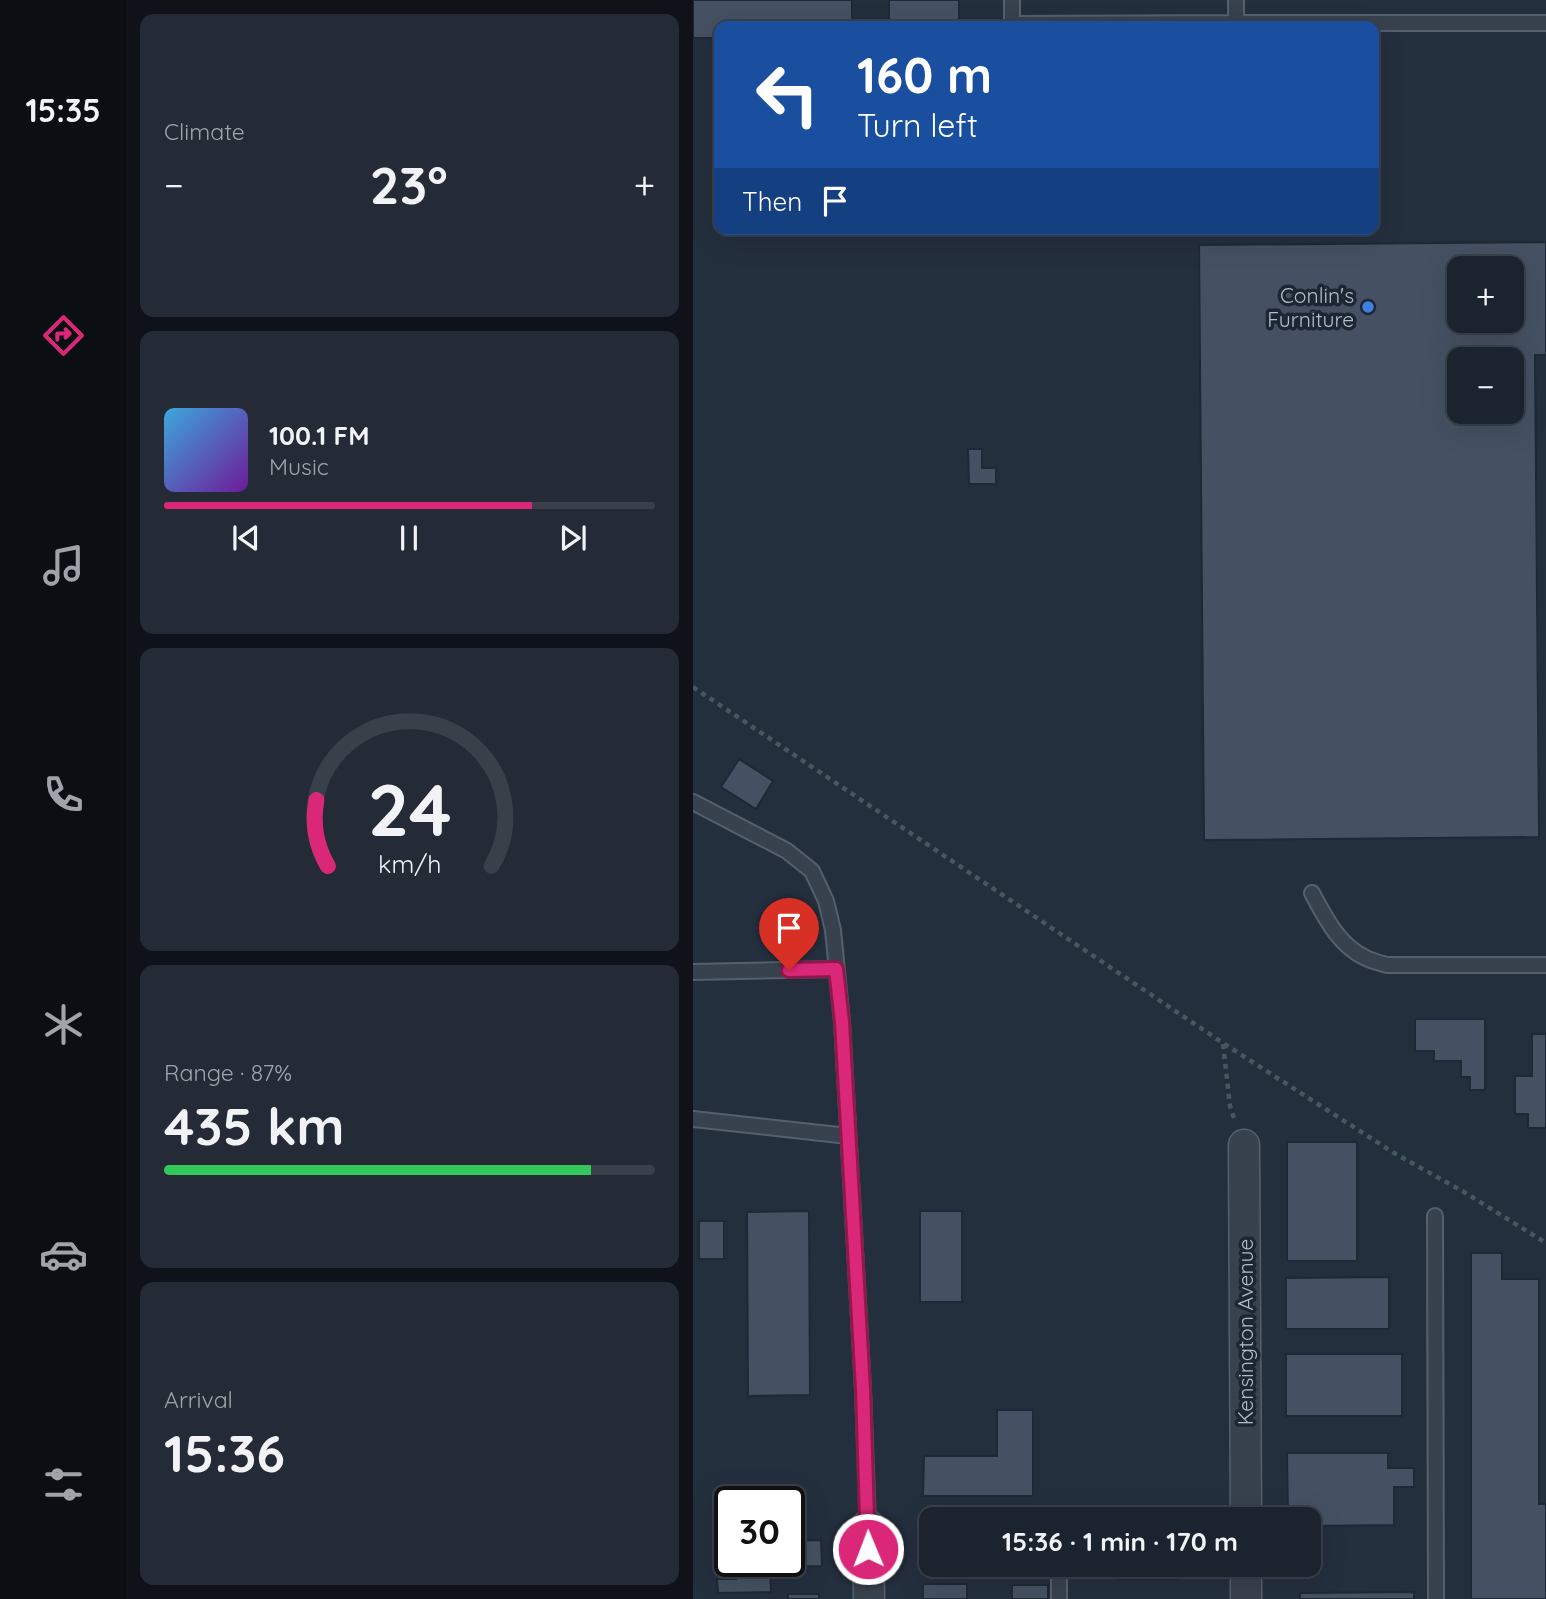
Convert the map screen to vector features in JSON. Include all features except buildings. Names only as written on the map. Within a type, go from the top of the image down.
[{"type":"street","name":"Kensington Avenue","points":[[1244,1145],[1246,1507]]},
{"type":"street","points":[[868,1525],[869,1599]]},
{"type":"street","points":[[1246,1577],[1246,1599]]},
{"type":"lane","points":[[1012,0],[1012,21]]},
{"type":"lane","points":[[1236,0],[1236,21]]},
{"type":"lane","points":[[1379,23],[1546,23]]},
{"type":"lane","points":[[693,802],[787,851],[812,871],[826,901],[832,930],[842,1022],[868,1525]]},
{"type":"lane","points":[[1312,893],[1327,922],[1343,941],[1363,957],[1387,965],[1546,965]]},
{"type":"lane","points":[[693,972],[836,969]]},
{"type":"lane","points":[[693,1119],[848,1136]]},
{"type":"lane","points":[[1435,1216],[1436,1599]]},
{"type":"lane","points":[[1059,1577],[1059,1599]]},
{"type":"path","points":[[693,687],[1223,1043],[1394,1153],[1464,1192],[1546,1243]]},
{"type":"path","points":[[1223,1043],[1230,1105],[1244,1145]]},
{"type":"place","name":"Conlin's Furniture","points":[[1368,307]]},
{"type":"route","points":[[789,970],[836,969],[842,1022],[863,1389],[868,1549]]}]
